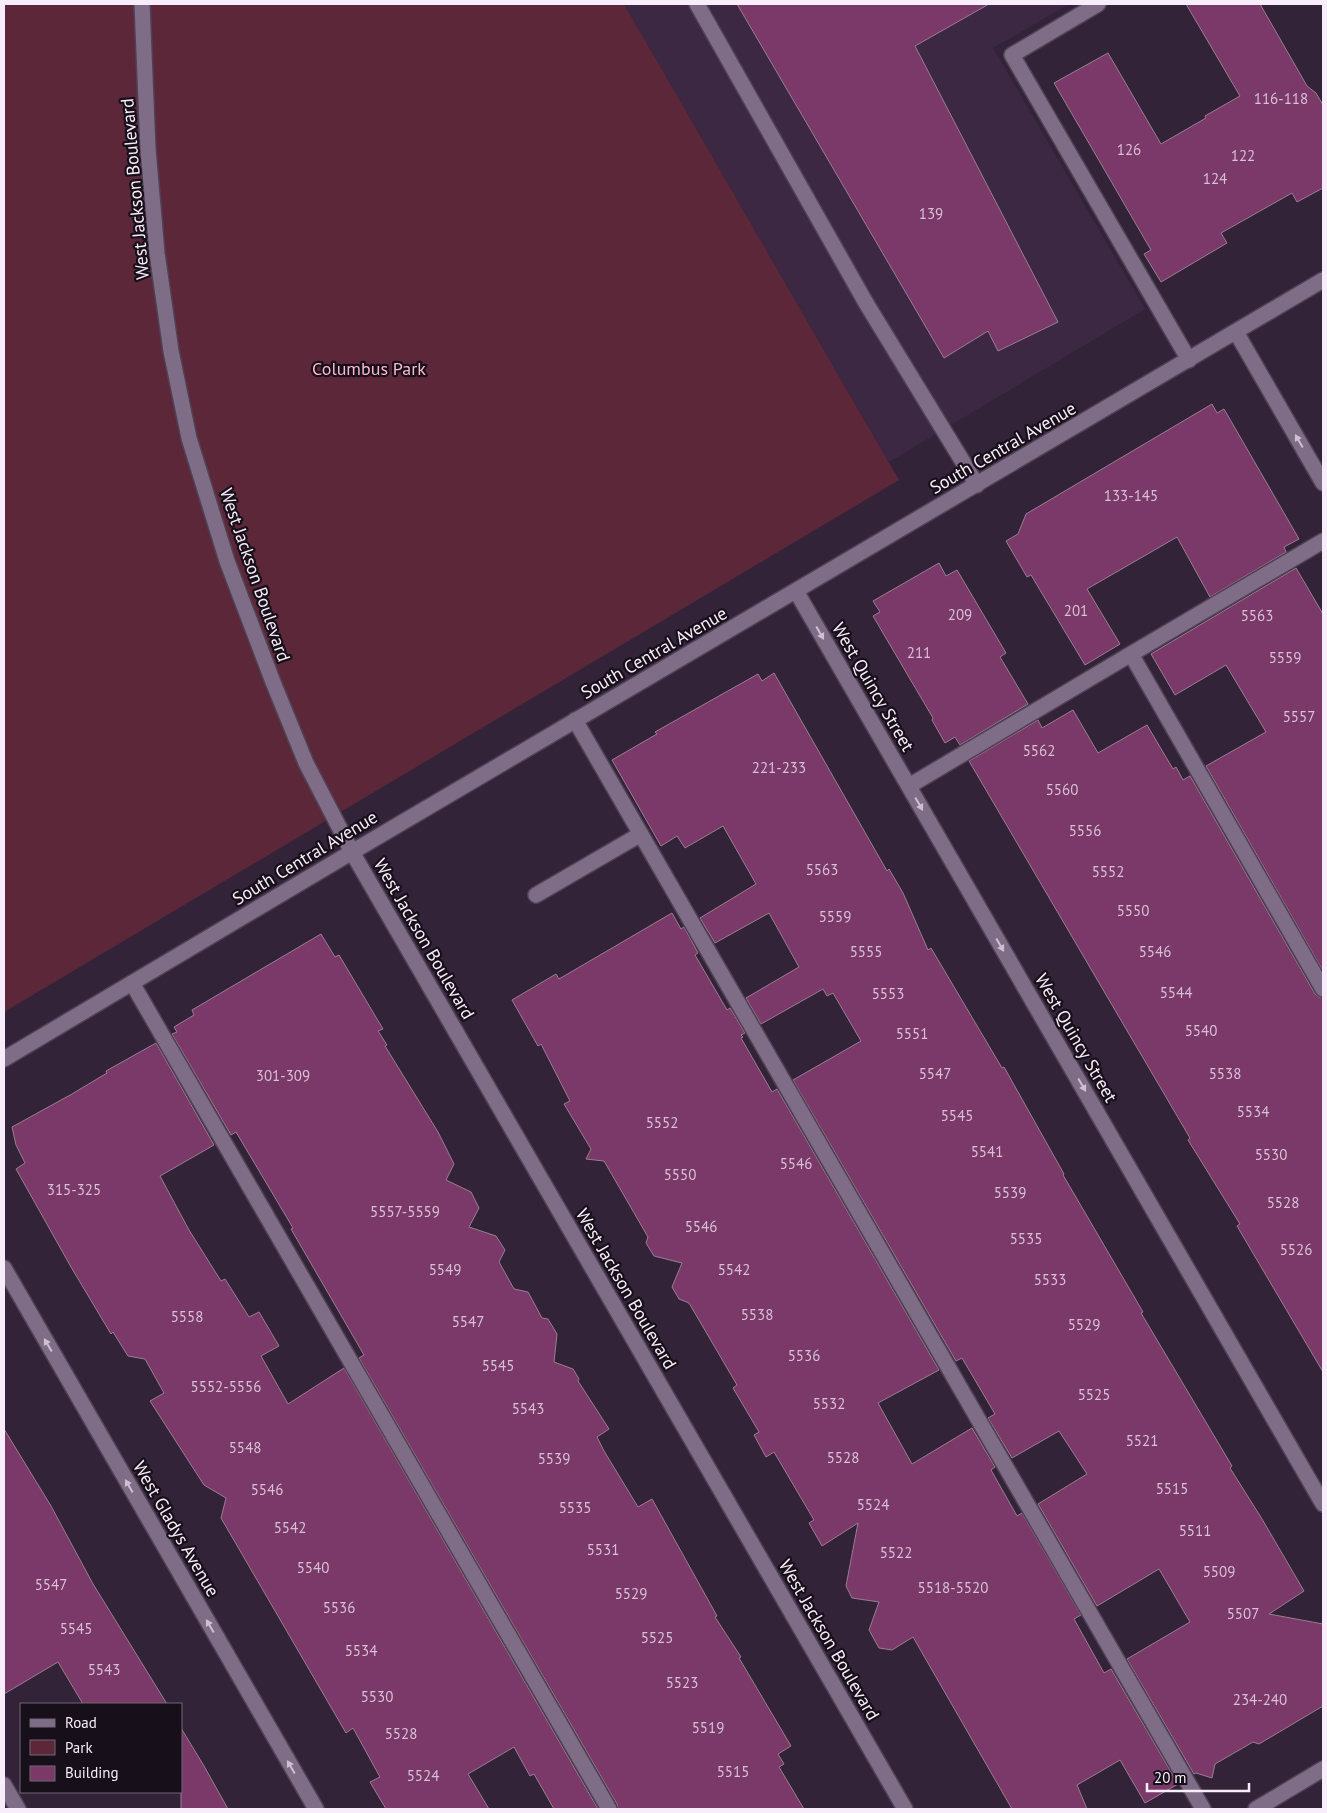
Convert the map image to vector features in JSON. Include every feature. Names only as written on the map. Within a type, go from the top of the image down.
[{"type":"street","name":"West Jackson Boulevard","points":[[142,4],[148,149],[157,253],[171,351],[189,438],[228,561],[273,682],[306,763],[352,852],[905,1809]]},
{"type":"street","points":[[698,4],[866,302],[977,485]]},
{"type":"street","points":[[1098,4],[1012,55],[1189,360]]},
{"type":"street","name":"South Central Avenue","points":[[4,1059],[575,720],[1323,280]]},
{"type":"street","points":[[1236,332],[1323,483]]},
{"type":"street","points":[[909,786],[1323,541]]},
{"type":"street","name":"West Quincy Street","points":[[796,591],[1323,1504]]},
{"type":"street","points":[[1131,654],[1323,989]]},
{"type":"street","points":[[575,720],[1202,1809]]},
{"type":"street","points":[[536,895],[640,834]]},
{"type":"street","points":[[132,983],[608,1809]]},
{"type":"street","name":"West Gladys Avenue","points":[[4,1268],[316,1809]]},
{"type":"street","points":[[1256,1809],[1323,1769]]},
{"type":"street","points":[[4,1785],[18,1809]]},
{"type":"shaded area","points":[[624,4],[1069,4],[993,48],[1145,309],[889,462]]},
{"type":"green space","name":"Columbus Park","points":[[4,4],[624,4],[899,480],[4,1012]]},
{"type":"building","points":[[737,4],[989,4],[915,46],[1058,322],[998,351],[988,331],[944,358]]},
{"type":"building","points":[[1186,4],[1260,4],[1307,86],[1316,93],[1323,105],[1323,188],[1297,202],[1292,193],[1221,233],[1227,243],[1161,282],[1144,254],[1151,250],[1054,83],[1108,53],[1161,144],[1206,118],[1205,116],[1240,96]]},
{"type":"building","points":[[1212,404],[1217,413],[1224,409],[1299,539],[1284,547],[1286,552],[1210,597],[1177,537],[1087,589],[1120,644],[1085,665],[1031,575],[1027,577],[1006,541],[1018,534],[1026,514]]},
{"type":"building","points":[[939,563],[946,576],[957,570],[1006,653],[1000,657],[1028,704],[960,745],[955,737],[945,743],[932,720],[933,718],[873,616],[880,612],[873,601]]},
{"type":"building","points":[[1296,568],[1323,614],[1323,971],[1206,766],[1266,732],[1226,665],[1175,695],[1151,654]]},
{"type":"building","points":[[774,673],[887,871],[889,869],[903,893],[928,950],[931,948],[1002,1068],[1004,1067],[1063,1175],[1143,1312],[1141,1313],[1232,1466],[1230,1468],[1304,1591],[1269,1614],[1323,1624],[1323,1706],[1259,1744],[1253,1742],[1215,1764],[1212,1778],[1194,1774],[1127,1659],[1190,1622],[1159,1569],[1097,1606],[1038,1504],[1087,1474],[1059,1431],[1012,1458],[988,1418],[995,1414],[962,1358],[956,1361],[793,1080],[861,1041],[833,993],[827,996],[823,989],[761,1024],[746,998],[799,967],[769,913],[715,943],[700,918],[756,884],[723,826],[685,848],[677,836],[661,846],[612,760],[657,734],[655,732],[758,674],[762,681]]},
{"type":"building","points":[[1073,710],[1098,753],[1147,725],[1173,769],[1176,767],[1183,780],[1190,776],[1315,994],[1323,998],[1323,1372],[1237,1226],[1240,1224],[1188,1140],[1190,1138],[969,761],[1038,720],[1042,728]]},
{"type":"building","points":[[672,913],[681,929],[684,927],[698,953],[695,955],[727,1010],[730,1008],[745,1033],[741,1035],[743,1037],[741,1038],[772,1092],[777,1089],[939,1370],[878,1403],[912,1464],[972,1428],[995,1467],[991,1470],[1017,1516],[1022,1513],[1081,1615],[1074,1619],[1104,1673],[1111,1669],[1178,1784],[1145,1803],[1120,1760],[1077,1785],[1087,1809],[1012,1809],[913,1637],[892,1650],[879,1648],[869,1630],[879,1602],[852,1598],[846,1586],[858,1523],[822,1546],[809,1523],[814,1520],[774,1452],[766,1457],[754,1435],[759,1432],[733,1388],[737,1385],[689,1303],[679,1299],[672,1287],[682,1263],[654,1256],[646,1243],[648,1237],[604,1161],[586,1159],[591,1149],[564,1104],[570,1101],[541,1044],[538,1046],[512,1000],[556,974],[559,979]]},
{"type":"building","points":[[321,934],[335,957],[339,955],[383,1029],[378,1031],[387,1045],[385,1046],[438,1132],[454,1164],[446,1180],[471,1192],[479,1208],[469,1227],[496,1236],[505,1250],[499,1262],[514,1289],[528,1292],[542,1318],[548,1319],[557,1334],[554,1362],[573,1369],[579,1379],[578,1381],[609,1429],[597,1437],[604,1451],[638,1507],[652,1499],[717,1616],[715,1617],[741,1657],[739,1658],[791,1746],[778,1754],[784,1764],[779,1767],[804,1809],[618,1809],[617,1804],[359,1358],[364,1355],[291,1229],[293,1228],[236,1132],[231,1135],[172,1034],[177,1032],[174,1027],[194,1015],[192,1010]]},
{"type":"building","points":[[156,1043],[214,1145],[160,1176],[189,1230],[221,1281],[225,1279],[249,1317],[259,1312],[279,1346],[261,1356],[288,1404],[344,1368],[598,1809],[554,1809],[534,1774],[530,1776],[514,1747],[468,1774],[489,1809],[386,1809],[370,1782],[380,1777],[353,1728],[346,1733],[221,1518],[226,1498],[204,1485],[150,1401],[164,1393],[145,1359],[128,1356],[113,1332],[111,1334],[71,1267],[16,1169],[25,1163],[16,1145],[12,1127],[72,1094],[107,1073],[106,1071]]},
{"type":"building","points":[[4,1429],[51,1506],[93,1584],[166,1703],[82,1703],[58,1662],[4,1694]]},
{"type":"building","points":[[182,1730],[228,1809],[181,1809],[182,1793]]}]
